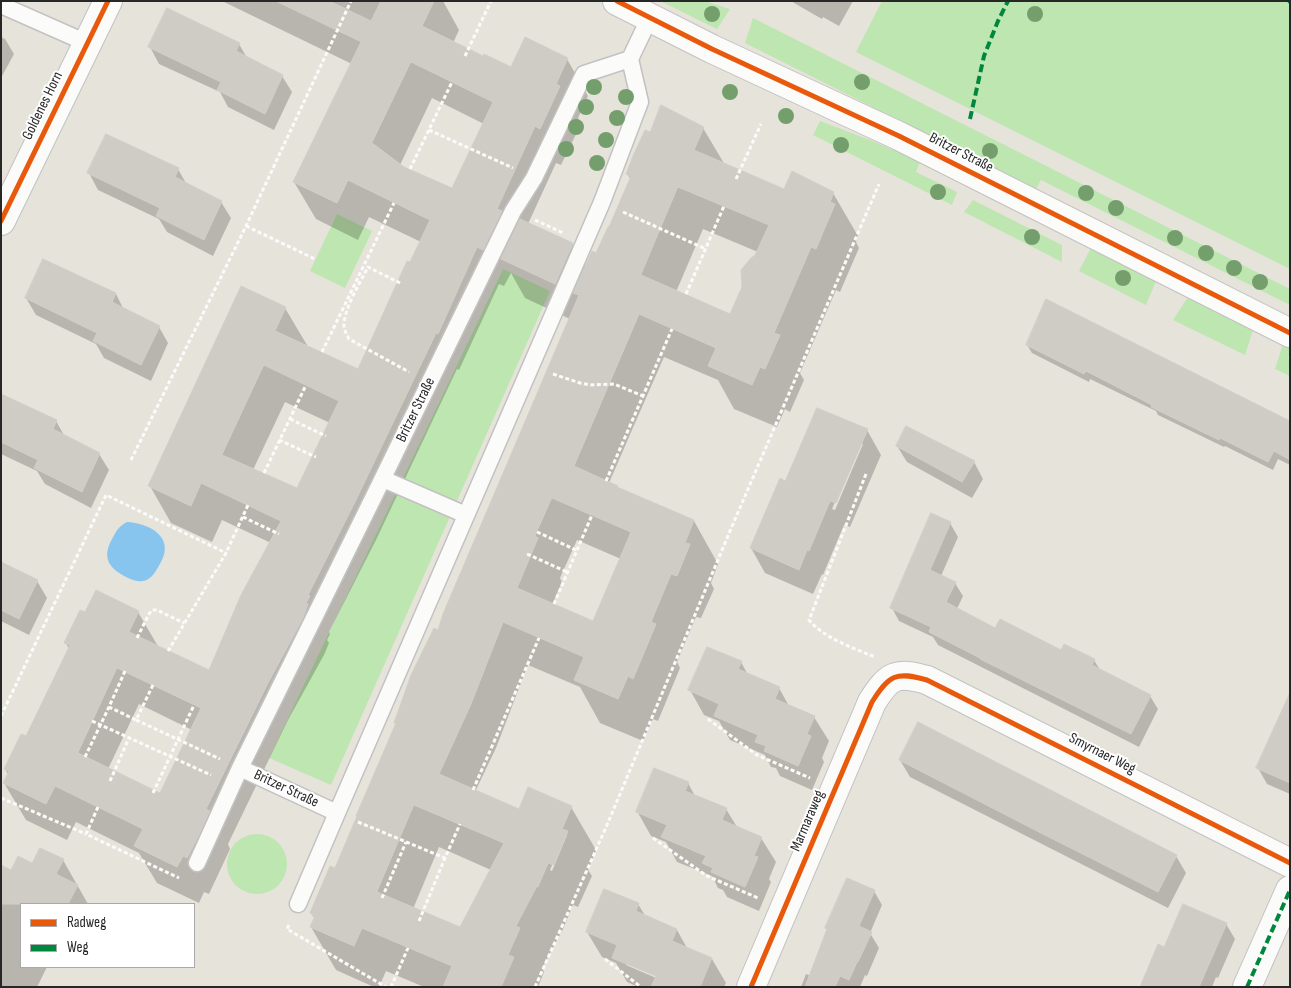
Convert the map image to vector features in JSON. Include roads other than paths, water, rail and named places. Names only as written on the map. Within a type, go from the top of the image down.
[{"type":"street","name":"Goldenes Horn","points":[[1,221],[108,1]]},
{"type":"street","name":"Britzer Straße","points":[[617,1],[712,49],[908,140],[1290,333]]},
{"type":"street","name":"Smyrnaer Weg","points":[[900,676],[911,675],[927,680],[1290,863]]},
{"type":"street","name":"Marmaraweg","points":[[751,987],[872,702],[883,686],[890,680],[900,676]]},
{"type":"street","points":[[1247,987],[1290,890]]},
{"type":"lane","points":[[1,5],[87,43]]},
{"type":"lane","points":[[630,59],[650,18]]},
{"type":"lane","name":"Britzer Straße","points":[[630,59],[640,102],[602,202],[337,813],[240,768],[513,211],[534,178],[584,74],[630,59]]},
{"type":"lane","points":[[383,479],[466,515]]},
{"type":"lane","points":[[197,863],[240,768]]},
{"type":"lane","points":[[298,904],[337,813]]},
{"type":"water","points":[[127,522],[144,525],[158,533],[165,545],[161,562],[149,579],[136,581],[122,575],[112,567],[107,558],[107,552],[112,539],[118,529]]}]
